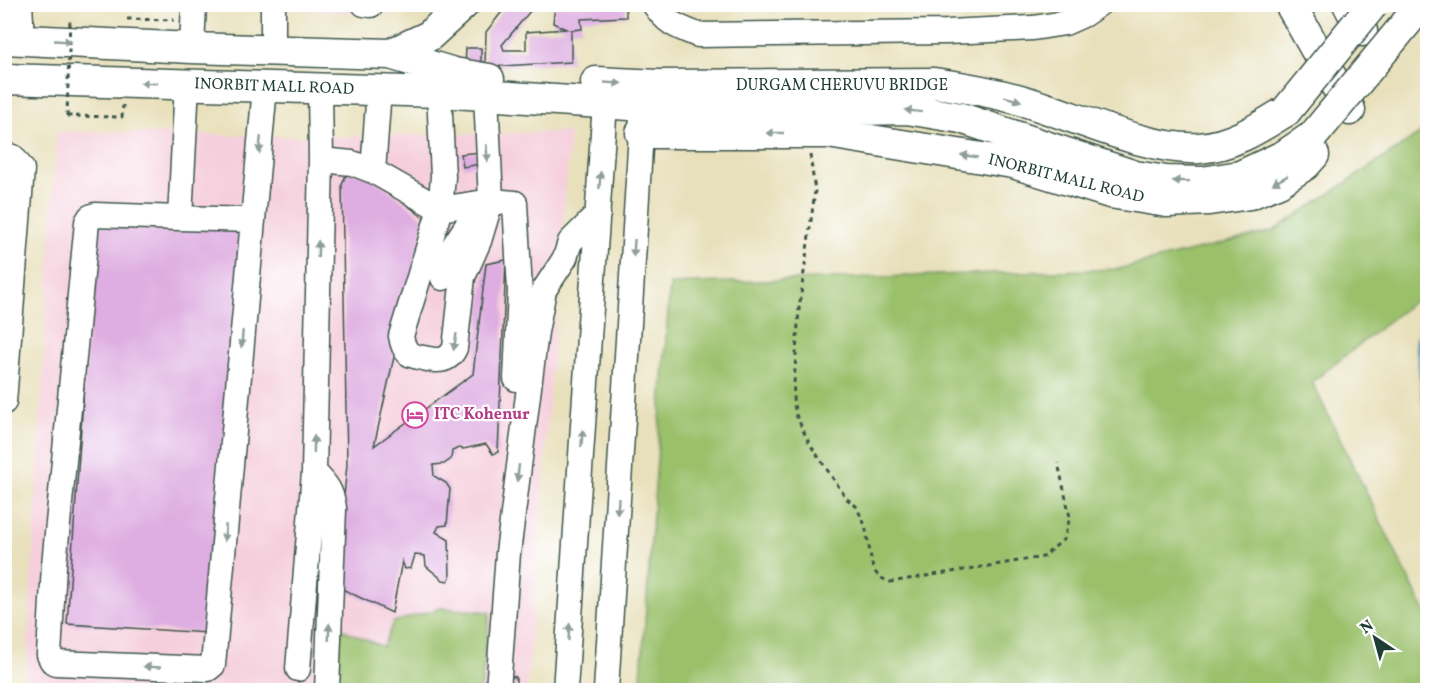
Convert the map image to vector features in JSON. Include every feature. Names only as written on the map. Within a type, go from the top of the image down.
[{"type":"main road","points":[[1290,4],[1350,110]]},
{"type":"main road","points":[[1348,4],[1368,18]]},
{"type":"main road","name":"INORBIT MALL ROAD","points":[[642,119],[828,133],[1013,163],[1110,193],[1167,202],[1209,200],[1250,194],[1279,182],[1305,165],[1333,136],[1350,110],[1389,38],[1404,4]]},
{"type":"main road","name":"DURGAM CHERUVU BRIDGE","points":[[542,99],[605,103],[642,119],[769,108],[810,111],[907,109],[961,118],[1135,176],[1166,181],[1202,182],[1240,176],[1285,155],[1313,136],[1422,4]]},
{"type":"main road","points":[[13,39],[193,24],[273,51],[390,54],[429,36],[452,9]]},
{"type":"main road","name":"DURGAM CHERUVU BRIDGE","points":[[390,54],[454,73],[488,79],[659,85],[944,85],[976,88],[1043,107],[1162,146],[1199,148],[1234,141],[1262,127],[1286,111],[1368,18]]},
{"type":"main road","name":"INORBIT MALL ROAD","points":[[4,79],[439,92],[542,99]]},
{"type":"street","points":[[13,39],[20,4]]},
{"type":"street","points":[[273,4],[273,51]]},
{"type":"street","points":[[364,4],[371,5]]},
{"type":"street","points":[[654,4],[661,15],[674,26],[698,35],[947,32],[1033,28],[1065,23],[1099,4]]},
{"type":"street","points":[[180,218],[187,84]]},
{"type":"street","points":[[253,220],[95,215],[87,222],[54,565],[49,654],[52,661],[56,663],[208,669],[213,665],[265,87]]},
{"type":"street","points":[[298,669],[314,472],[321,160],[320,88]]},
{"type":"street","points":[[373,171],[379,90]]},
{"type":"street","points":[[439,92],[443,177],[440,209],[401,336],[404,348],[410,355],[438,362],[453,353],[455,348],[463,277],[479,241],[486,95]]},
{"type":"street","points":[[565,690],[605,103]]},
{"type":"street","points":[[606,690],[642,119]]},
{"type":"street","points":[[4,156],[13,158],[22,169],[4,402]]},
{"type":"street","points":[[321,160],[352,163],[373,171],[440,209],[481,203],[515,193],[533,290],[536,332],[508,553],[498,690]]},
{"type":"street","points":[[443,278],[449,253],[481,203]]},
{"type":"street","points":[[515,400],[533,290],[565,258],[570,243],[598,214]]},
{"type":"street","points":[[314,472],[328,486],[333,495],[334,508],[327,690]]},
{"type":"street","points":[[508,553],[516,567],[519,587],[511,669]]},
{"type":"path","points":[[70,16],[67,116],[122,117]]},
{"type":"path","points":[[124,19],[193,24]]},
{"type":"path","points":[[806,133],[815,191],[799,309],[793,399],[796,415],[809,443],[847,499],[856,506],[865,525],[873,569],[879,577],[890,582],[1043,557],[1064,539],[1070,517],[1058,463]]},
{"type":"shaded area","points":[[98,5],[406,5],[391,15],[273,8]]},
{"type":"shaded area","points":[[57,131],[315,137],[570,132],[527,690],[25,690]]},
{"type":"green space","points":[[1427,129],[1427,291],[1312,382],[1427,616],[1427,690],[640,690],[670,284],[1118,269],[1273,231]]},
{"type":"green space","points":[[441,608],[490,612],[481,690],[325,690],[330,624],[383,647],[393,622]]},
{"type":"water","points":[[1427,323],[1427,439],[1416,342],[1419,328]]},
{"type":"building","points":[[508,4],[536,4],[502,45],[504,50],[526,50],[526,32],[566,29],[553,23],[555,4],[626,4],[626,17],[581,19],[582,29],[571,30],[571,62],[485,67],[486,32]]},
{"type":"building","points":[[682,4],[795,4],[795,7],[686,8]]},
{"type":"building","points":[[466,48],[481,48],[481,66],[465,66]]},
{"type":"building","points":[[482,152],[481,164],[463,167],[461,154]]},
{"type":"building","points":[[4,172],[11,172],[6,232],[4,232]]},
{"type":"building","points":[[351,172],[369,175],[425,219],[374,446],[473,374],[486,264],[506,260],[498,452],[493,454],[486,444],[459,448],[452,451],[451,459],[444,464],[433,465],[434,476],[446,483],[450,489],[447,525],[439,526],[436,532],[449,540],[450,577],[448,581],[443,580],[426,566],[425,556],[415,555],[411,568],[405,569],[402,561],[392,613],[336,586],[347,464],[342,185],[345,177]]},
{"type":"building","points":[[96,218],[243,225],[208,633],[67,624]]},
{"type":"building","points":[[504,676],[516,677],[516,690],[503,690]]},
{"type":"place","name":"ITC Kohenur","points":[[415,415]]}]
